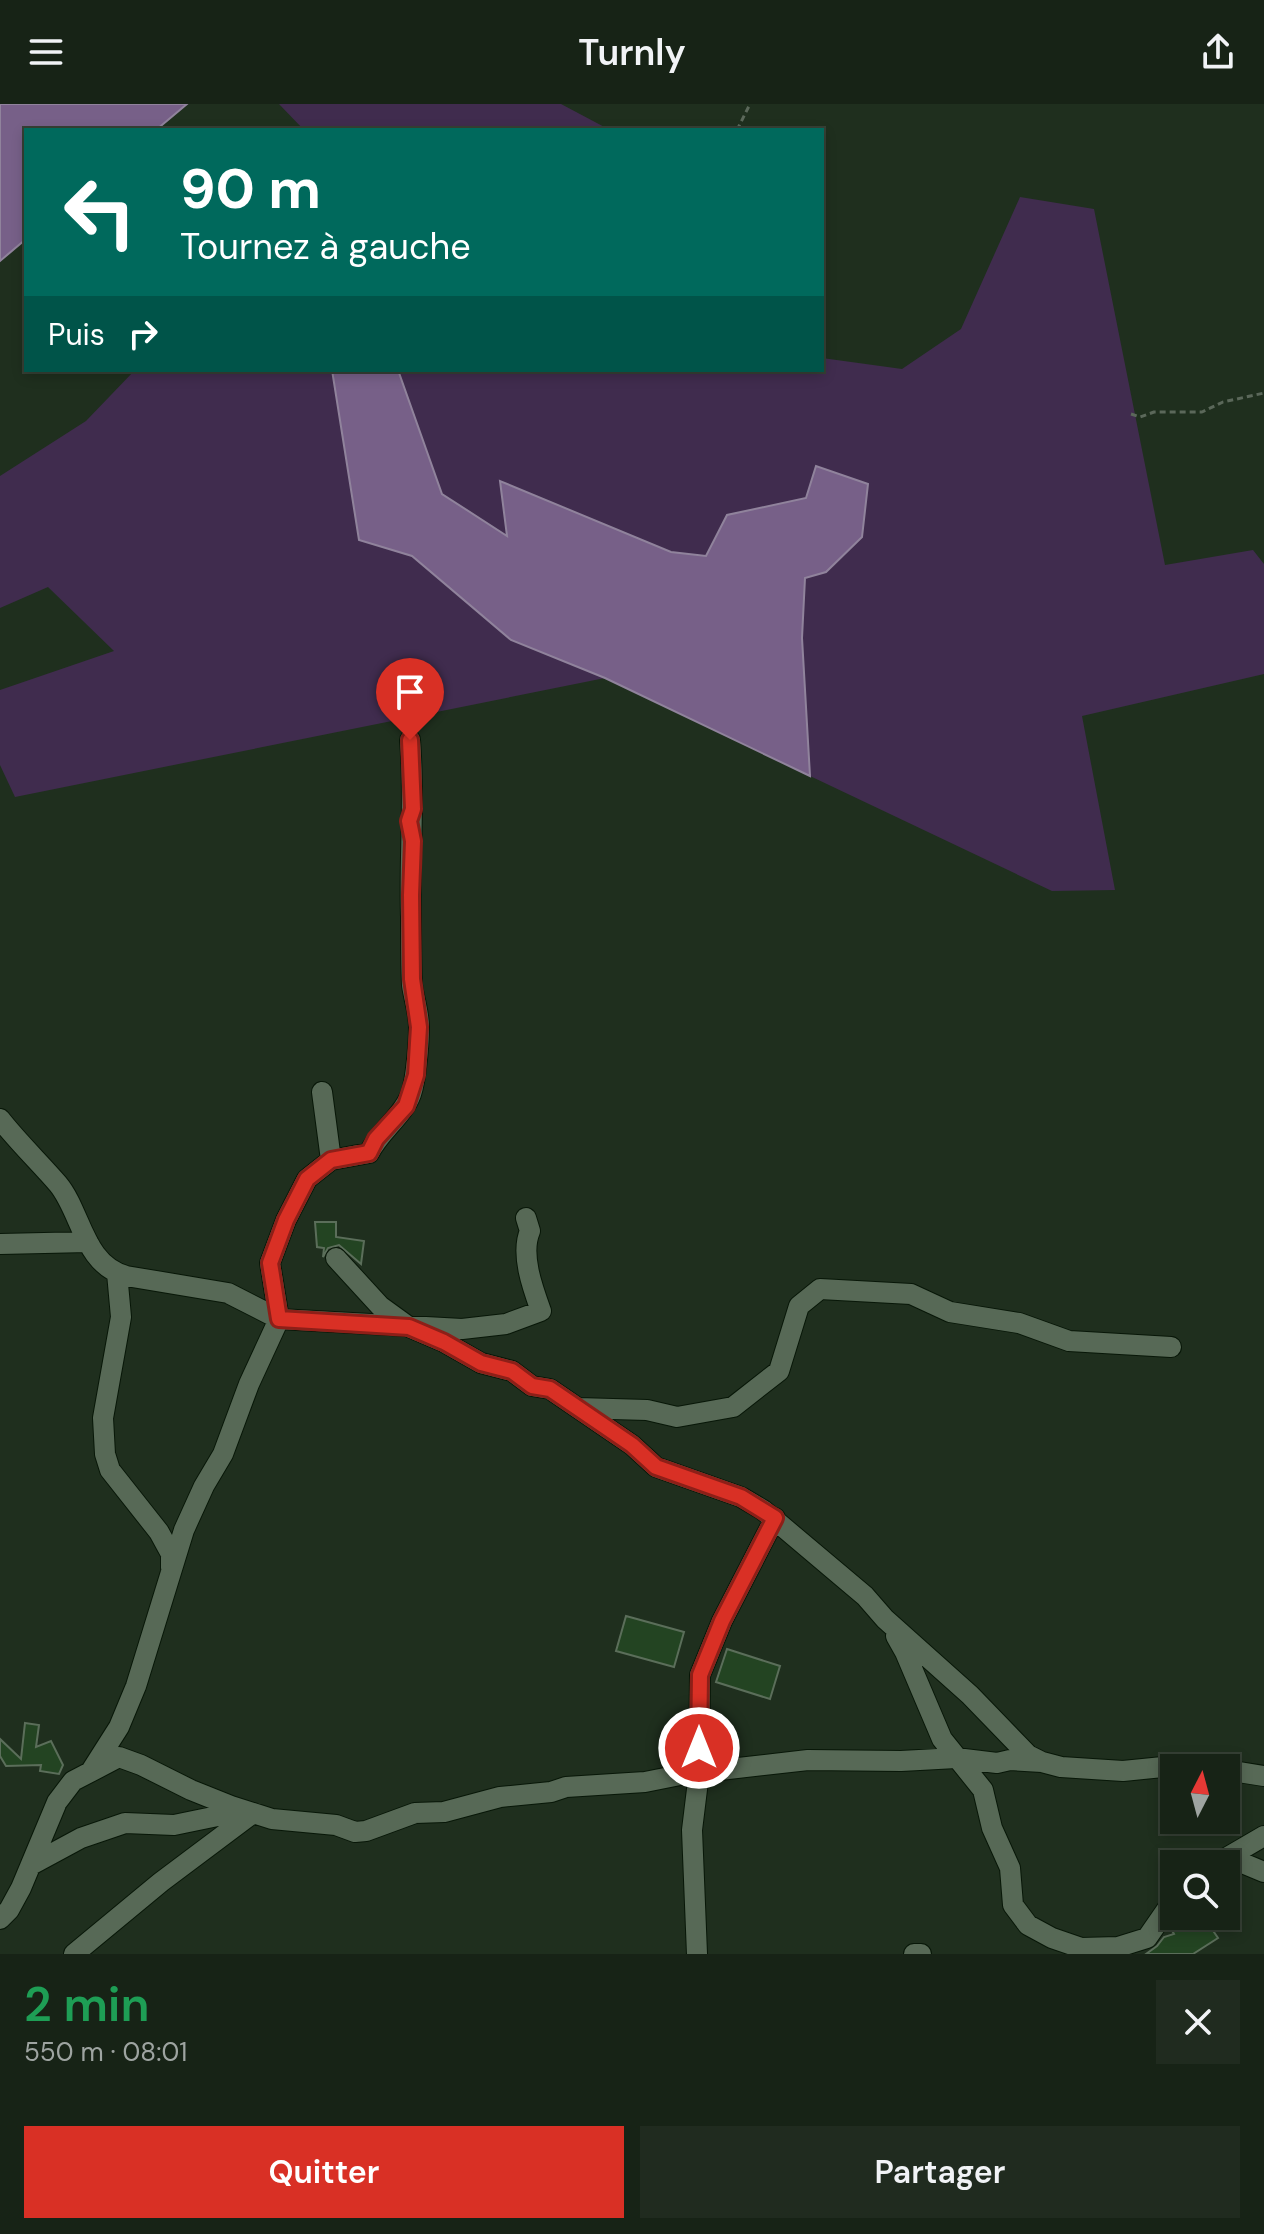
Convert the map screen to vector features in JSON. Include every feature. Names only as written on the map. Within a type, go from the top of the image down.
[{"type":"street","points":[[91,1771],[119,1727],[136,1686],[184,1530],[223,1454],[249,1384],[279,1319],[270,1263],[286,1220],[307,1179],[331,1160],[369,1153],[376,1139],[406,1106],[416,1075],[419,1027],[412,979],[413,841],[409,821],[413,809],[410,740]]},
{"type":"street","points":[[322,1092],[331,1160]]},
{"type":"street","points":[[0,1119],[60,1186],[101,1262],[117,1273],[228,1293],[279,1319],[462,1329],[496,1325],[541,1311],[525,1243],[530,1231],[526,1218]]},
{"type":"street","points":[[0,1244],[88,1242]]},
{"type":"street","points":[[336,1258],[380,1306],[409,1327],[481,1363],[512,1371],[532,1386],[550,1389],[632,1445],[656,1467],[741,1497],[775,1518],[865,1596],[885,1619],[970,1695],[1028,1755],[1042,1762]]},
{"type":"street","points":[[117,1273],[121,1317],[103,1418],[105,1454],[110,1470],[159,1532],[171,1554],[171,1576]]},
{"type":"street","points":[[578,1408],[647,1410],[677,1417],[733,1407],[779,1371],[799,1306],[820,1289],[911,1294],[950,1312],[1019,1323],[1069,1341],[1171,1347]]},
{"type":"street","points":[[697,1954],[692,1830],[699,1773],[700,1675],[722,1621],[775,1518]]},
{"type":"street","points":[[885,1619],[905,1652],[942,1739],[983,1790],[988,1815],[1010,1868],[1013,1905],[1028,1925],[1081,1948],[1118,1947],[1147,1938],[1160,1919]]},
{"type":"street","points":[[0,1919],[9,1910],[31,1865],[57,1802],[73,1781],[119,1757],[175,1780],[191,1790],[253,1813],[272,1819],[336,1825],[355,1832],[415,1813],[444,1812],[500,1797],[551,1792],[566,1787],[645,1782],[808,1760],[956,1758],[997,1763],[1010,1760],[1042,1762],[1061,1767],[1123,1771],[1160,1767]]},
{"type":"street","points":[[1240,1772],[1264,1776]]},
{"type":"street","points":[[31,1865],[81,1838],[125,1823],[174,1825],[237,1812],[253,1813]]},
{"type":"street","points":[[74,1954],[161,1882],[253,1813]]},
{"type":"street","points":[[1240,1850],[1264,1836]]},
{"type":"street","points":[[1240,1865],[1264,1872]]},
{"type":"street","points":[[914,1954],[921,1954]]},
{"type":"path","points":[[738,128],[750,104]]},
{"type":"path","points":[[1131,414],[1140,417],[1154,412],[1202,412],[1223,402],[1264,393]]},
{"type":"shaded area","points":[[0,104],[187,104],[158,128],[24,128],[24,241],[0,261]]},
{"type":"shaded area","points":[[279,104],[561,104],[606,128],[302,128]]},
{"type":"shaded area","points":[[1020,197],[1094,209],[1165,565],[1253,550],[1264,564],[1264,674],[1082,716],[1115,890],[1052,891],[810,776],[802,638],[807,498],[727,515],[707,556],[671,552],[500,482],[508,537],[442,494],[399,372],[824,372],[824,358],[902,369],[961,329]]},
{"type":"shaded area","points":[[133,372],[332,372],[359,540],[412,556],[511,640],[605,678],[15,797],[0,765],[0,690],[114,651],[48,587],[0,608],[0,476],[86,421]]},
{"type":"shaded area","points":[[332,372],[399,372],[442,494],[507,536],[500,481],[671,552],[706,556],[727,515],[806,498],[816,466],[868,484],[862,537],[826,572],[805,578],[802,638],[810,776],[605,678],[511,640],[412,556],[359,540]]},
{"type":"building","points":[[315,1222],[336,1222],[336,1237],[364,1241],[361,1264],[339,1245],[328,1248],[323,1257],[324,1248],[317,1247]]},
{"type":"building","points":[[626,1616],[684,1632],[674,1667],[616,1651]]},
{"type":"building","points":[[727,1649],[780,1666],[770,1699],[716,1682]]},
{"type":"building","points":[[25,1723],[39,1725],[36,1747],[51,1741],[63,1765],[59,1774],[40,1771],[41,1765],[6,1766],[0,1756],[0,1739],[21,1759]]},
{"type":"building","points":[[1172,1930],[1213,1930],[1218,1938],[1193,1954],[1146,1954],[1164,1937],[1174,1934]]},
{"type":"route","points":[[410,740],[413,809],[409,821],[413,841],[412,979],[419,1027],[416,1075],[406,1106],[376,1139],[369,1153],[331,1160],[307,1179],[286,1220],[270,1263],[279,1319],[409,1327],[481,1363],[512,1371],[532,1386],[550,1389],[632,1445],[656,1467],[741,1497],[775,1518],[722,1621],[700,1675],[699,1748]]}]
